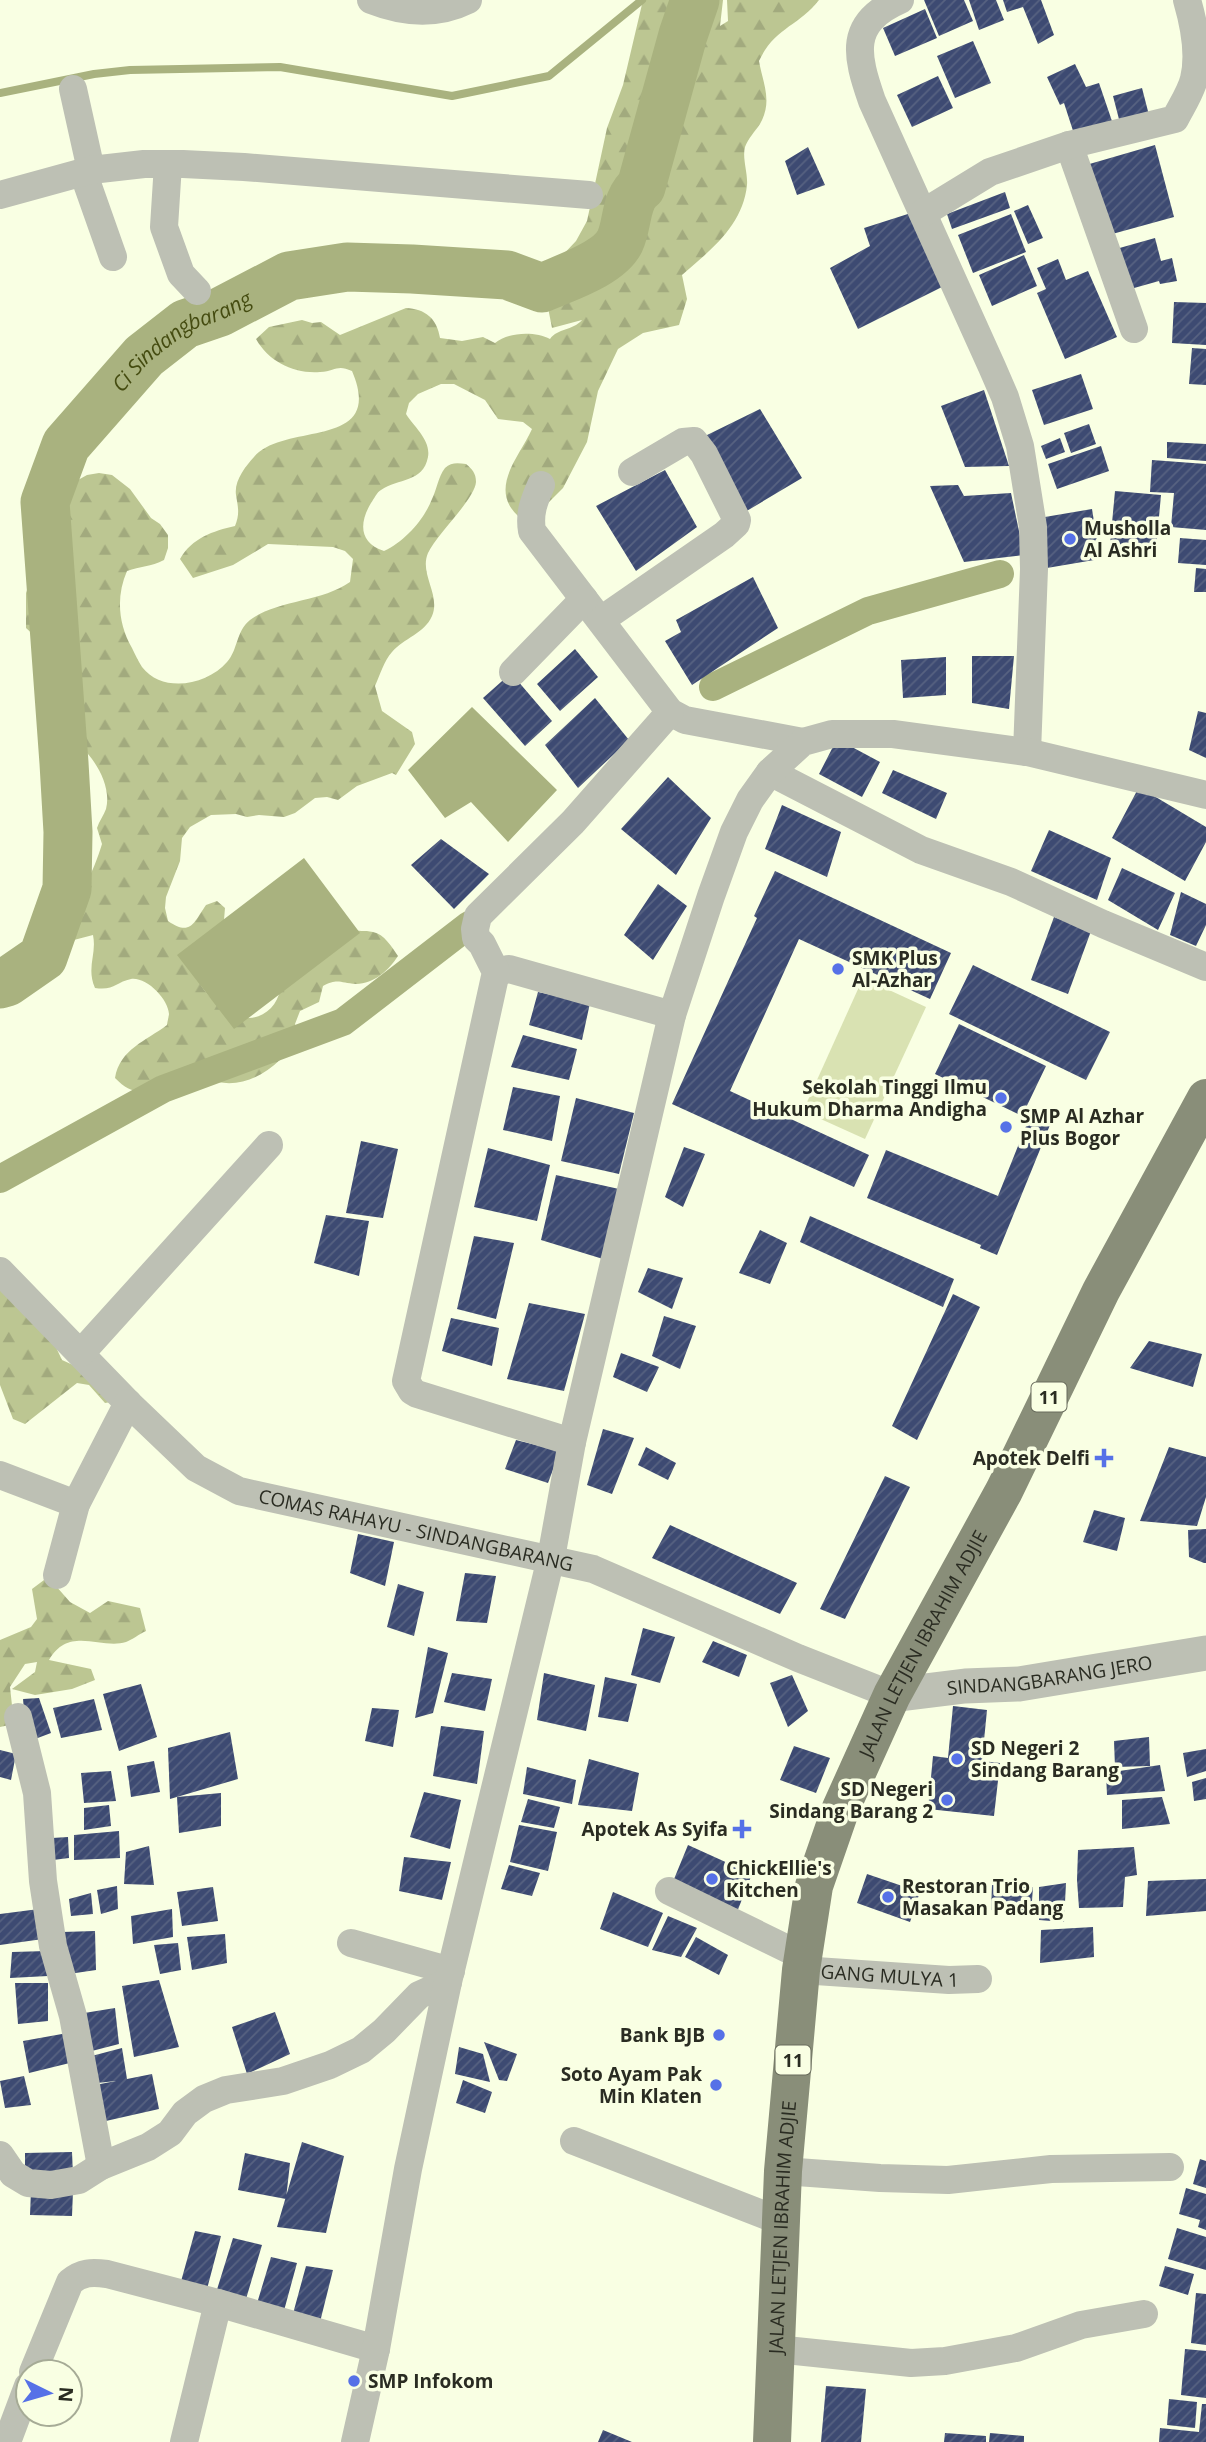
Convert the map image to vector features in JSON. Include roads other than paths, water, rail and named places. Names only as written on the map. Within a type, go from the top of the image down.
[{"type":"main road","name":"JALAN LETJEN IBRAHIM ADJIE","points":[[772,2442],[783,2171],[802,1964],[814,1886],[841,1808],[892,1695],[1004,1491],[1101,1291],[1206,1098]]},
{"type":"street","points":[[371,0],[394,8],[429,12],[448,9],[468,0]]},
{"type":"street","points":[[900,0],[877,12],[865,27],[860,44],[860,68],[872,101],[967,306],[1005,397],[1026,476],[1033,527],[1034,569],[1027,752]]},
{"type":"street","points":[[923,213],[990,172],[1069,145],[1175,120],[1194,81],[1196,69],[1196,44],[1187,0]]},
{"type":"street","points":[[73,89],[87,171],[113,257]]},
{"type":"street","points":[[1069,145],[1133,329]]},
{"type":"street","points":[[168,164],[164,227],[181,274],[197,291]]},
{"type":"street","points":[[0,195],[87,171],[168,164],[244,167],[589,195]]},
{"type":"street","points":[[513,672],[592,610],[724,535],[736,524],[737,520],[704,454],[694,441],[682,442],[632,472]]},
{"type":"street","points":[[541,485],[530,519],[532,531],[670,712],[685,720],[803,742]]},
{"type":"street","points":[[572,1442],[417,1395],[408,1387],[406,1381],[496,972],[482,944],[476,938],[478,916],[573,822],[670,712]]},
{"type":"street","points":[[355,2442],[376,2349],[408,2169],[450,1976],[551,1558],[572,1442],[672,1015],[734,832],[750,800],[770,772],[803,742],[832,733],[893,734],[1027,752],[1206,795]]},
{"type":"street","points":[[770,772],[921,850],[1011,882],[1206,967]]},
{"type":"street","points":[[496,972],[509,969],[672,1015]]},
{"type":"street","points":[[81,1353],[270,1145]]},
{"type":"street","name":"COMAS RAHAYU - SINDANGBARANG","points":[[0,1271],[128,1403],[196,1468],[239,1490],[593,1569],[798,1658],[892,1695]]},
{"type":"street","points":[[57,1575],[76,1504],[128,1403]]},
{"type":"street","points":[[0,1475],[76,1504]]},
{"type":"street","name":"SINDANGBARANG JERO","points":[[892,1695],[965,1686],[1020,1684],[1206,1653]]},
{"type":"street","points":[[18,1717],[37,1793],[43,1881],[54,1946],[59,1973],[73,2016],[101,2166]]},
{"type":"street","points":[[669,1891],[802,1964]]},
{"type":"street","points":[[351,1943],[450,1976]]},
{"type":"street","name":"GANG MULYA 1","points":[[802,1964],[949,1980],[978,1979]]},
{"type":"street","points":[[0,2155],[20,2180],[38,2185],[65,2184],[79,2180],[101,2166],[148,2147],[170,2133],[185,2113],[204,2099],[226,2090],[283,2081],[330,2065],[361,2050],[419,1995],[450,1976]]},
{"type":"street","points":[[574,2141],[780,2221]]},
{"type":"street","points":[[783,2171],[948,2180],[1051,2169],[1170,2167]]},
{"type":"street","points":[[39,2358],[70,2282],[80,2274],[93,2272],[218,2303],[376,2349]]},
{"type":"street","points":[[184,2442],[218,2303]]},
{"type":"street","points":[[776,2349],[911,2363],[945,2361],[1016,2348],[1081,2325],[1144,2314]]},
{"type":"street","points":[[6,2442],[14,2422]]},
{"type":"waterway","points":[[0,93],[94,74],[130,70],[280,67],[452,96],[549,76],[642,0]]},
{"type":"waterway","name":"Ci Sindangbarang","points":[[0,984],[43,957],[67,889],[68,832],[45,502],[66,445],[144,356],[185,324],[220,312],[289,276],[347,267],[412,269],[507,275],[542,288],[606,257],[620,241],[629,205],[641,187],[695,0]]},
{"type":"waterway","points":[[713,687],[868,611],[1000,574]]},
{"type":"waterway","points":[[0,1179],[163,1089],[343,1022],[469,925]]},
{"type":"place","name":"Musholla Al Ashri","points":[[1070,539]]},
{"type":"place","name":"SMK Plus Al-Azhar","points":[[838,969]]},
{"type":"place","name":"Sekolah Tinggi Ilmu Hukum Dharma Andigha","points":[[1001,1098]]},
{"type":"place","name":"SMP Al Azhar Plus Bogor","points":[[1006,1127]]},
{"type":"place","name":"Apotek Delfi","points":[[1104,1458]]},
{"type":"place","name":"SD Negeri 2 Sindang Barang","points":[[957,1759]]},
{"type":"place","name":"SD Negeri Sindang Barang 2","points":[[947,1800]]},
{"type":"place","name":"Apotek As Syifa","points":[[742,1829]]},
{"type":"place","name":"ChickEllie's Kitchen","points":[[712,1879]]},
{"type":"place","name":"Restoran Trio Masakan Padang","points":[[888,1897]]},
{"type":"place","name":"Bank BJB","points":[[719,2035]]},
{"type":"place","name":"Soto Ayam Pak Min Klaten","points":[[716,2085]]},
{"type":"place","name":"SMP Infokom","points":[[354,2381]]}]
